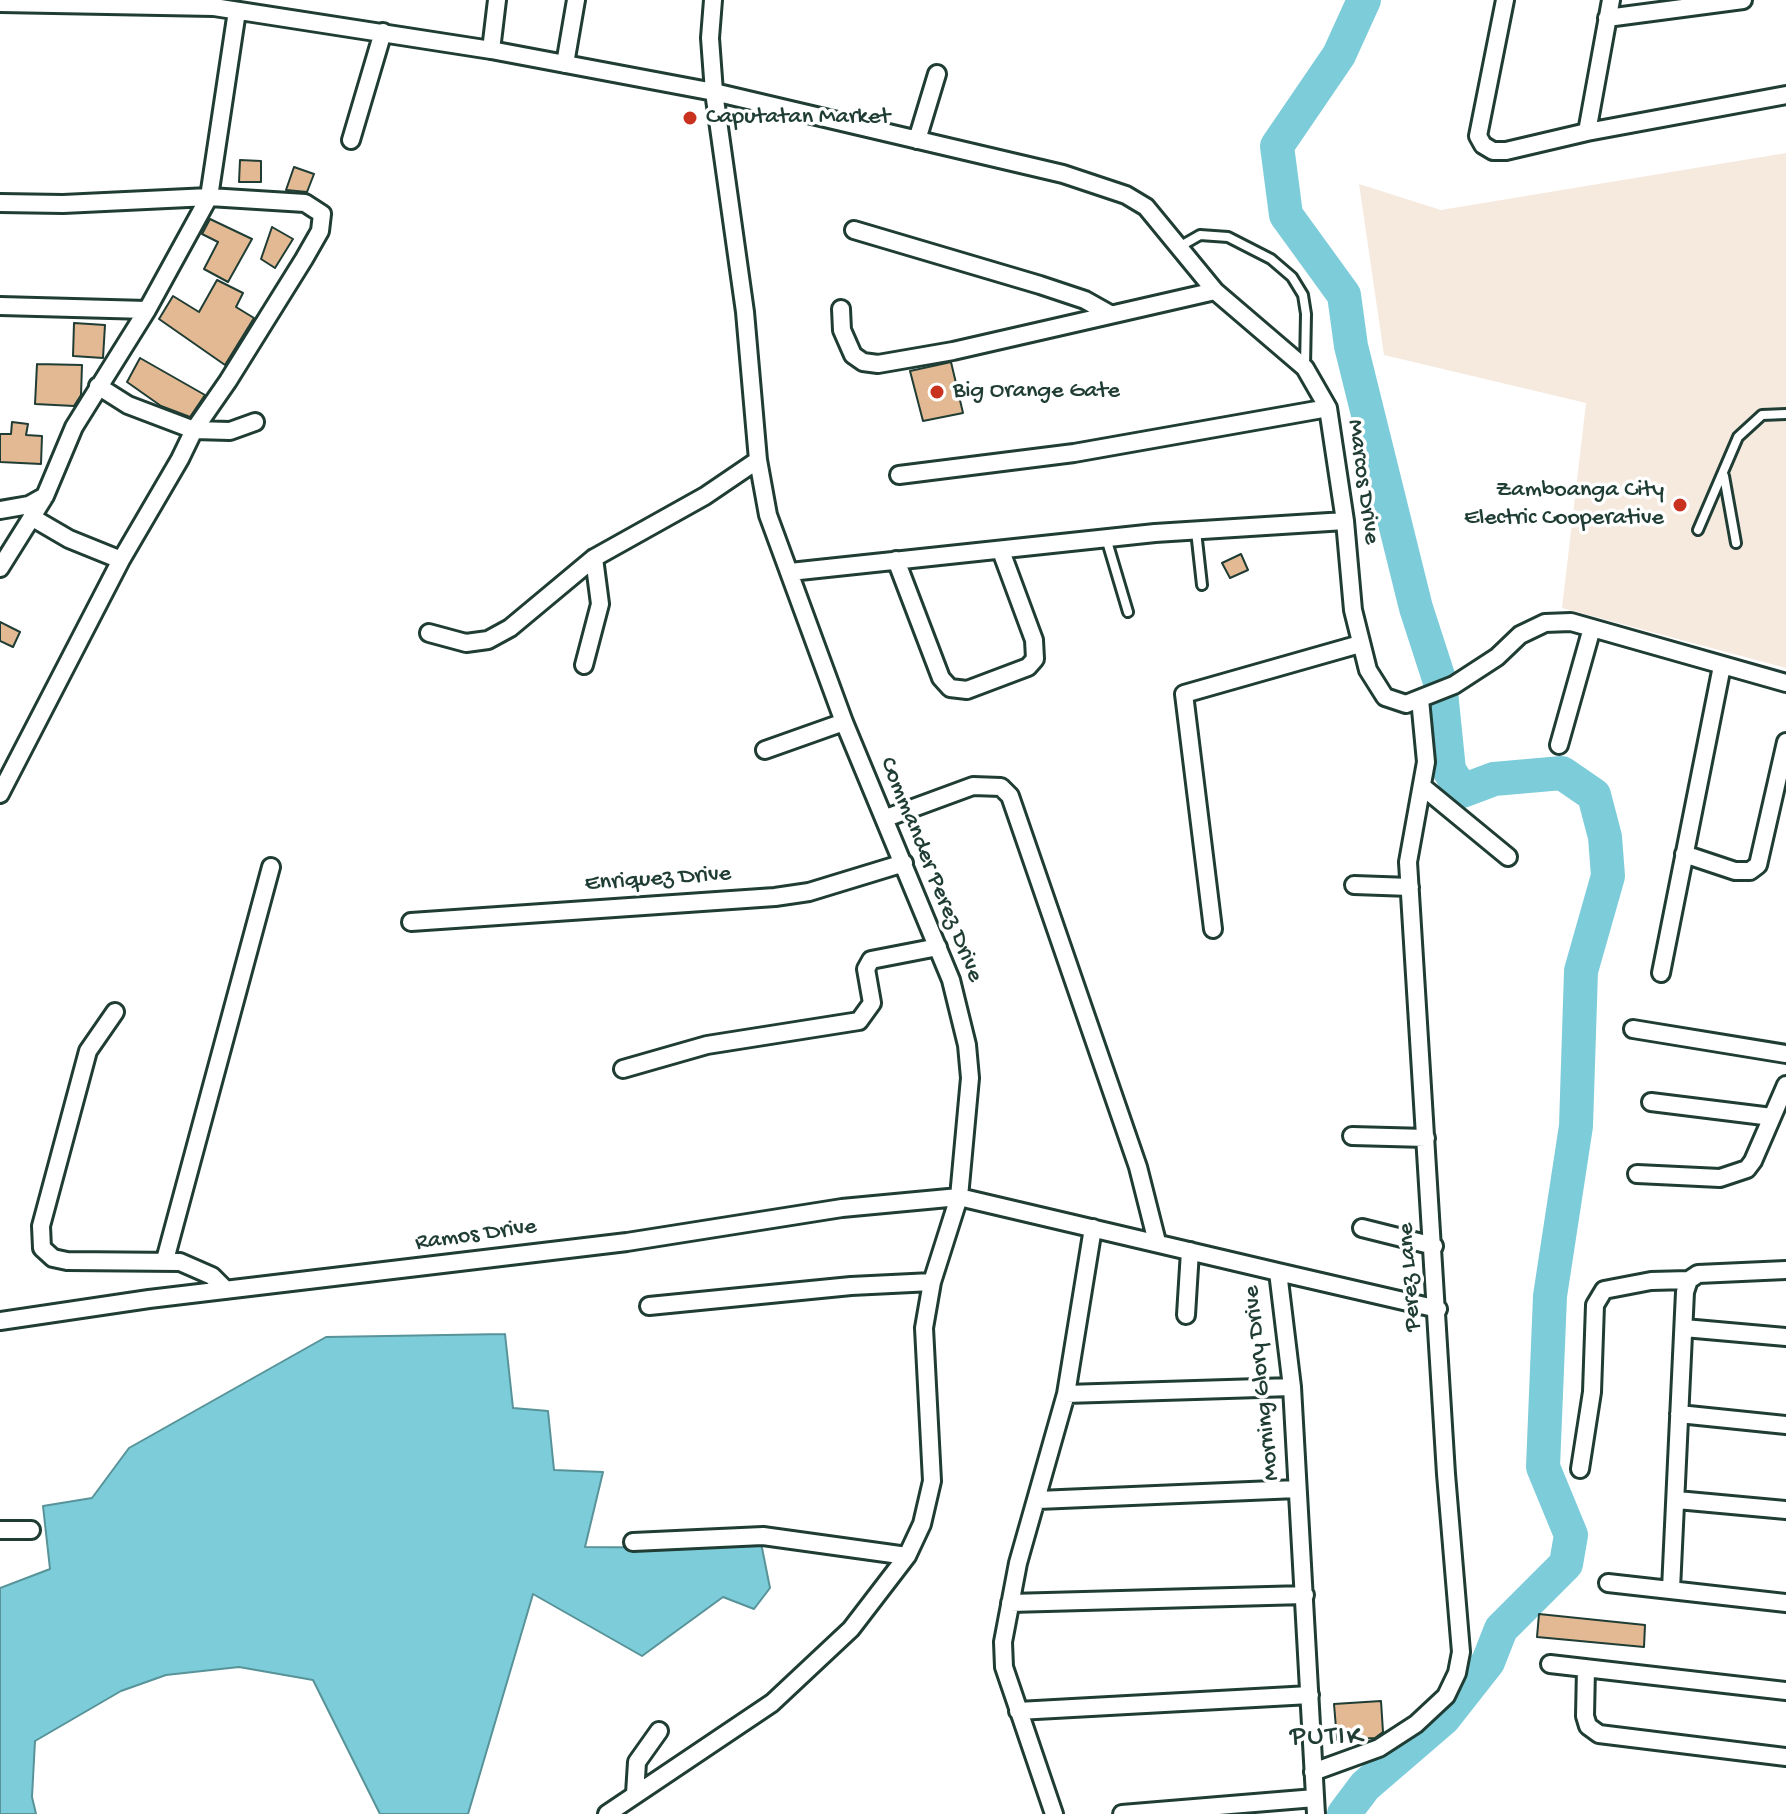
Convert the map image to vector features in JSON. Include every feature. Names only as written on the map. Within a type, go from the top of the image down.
[{"type":"street","points":[[491,50],[497,0]]},
{"type":"street","points":[[565,64],[576,0]]},
{"type":"street","name":"Commander Perez Drive","points":[[607,1814],[772,1703],[851,1629],[907,1556],[922,1524],[932,1481],[924,1328],[932,1282],[959,1197],[969,1067],[951,980],[844,722],[768,515],[758,460],[745,312],[714,92],[710,38],[713,0]]},
{"type":"street","points":[[1505,0],[1478,136],[1483,145],[1493,151],[1506,151],[1587,132],[1786,95]]},
{"type":"street","points":[[1587,132],[1611,0]]},
{"type":"street","points":[[1607,18],[1743,0]]},
{"type":"street","name":"Marcos Drive","points":[[0,3],[214,4],[237,11],[491,50],[714,92],[1063,174],[1126,195],[1146,207],[1215,291],[1305,368],[1328,408],[1345,521],[1353,610],[1368,670],[1385,697],[1406,704],[1454,685],[1497,657],[1520,635],[1545,623],[1571,622],[1786,683]]},
{"type":"street","points":[[0,568],[45,496],[74,427],[147,310],[209,197],[237,11]]},
{"type":"street","points":[[351,140],[383,32]]},
{"type":"street","points":[[917,140],[937,74]]},
{"type":"street","points":[[0,203],[63,204],[209,197],[305,203],[316,208],[322,220],[304,259],[194,430],[121,560],[0,794]]},
{"type":"street","points":[[854,230],[1040,285],[1085,300],[1110,314]]},
{"type":"street","points":[[841,309],[848,347],[863,362],[878,364],[953,351],[1215,291]]},
{"type":"street","points":[[0,306],[147,310]]},
{"type":"street","points":[[98,386],[128,405],[194,430],[230,431],[255,422]]},
{"type":"street","points":[[899,475],[1074,453],[1328,408]]},
{"type":"street","points":[[429,633],[466,643],[488,640],[510,628],[594,558],[705,496],[758,460]]},
{"type":"street","points":[[0,510],[29,505],[45,496]]},
{"type":"street","points":[[33,518],[69,539],[121,560]]},
{"type":"street","points":[[790,572],[1106,538],[1345,521]]},
{"type":"street","points":[[896,560],[941,678],[950,688],[967,690],[1028,667],[1035,659],[1034,640],[1001,551]]},
{"type":"street","points":[[584,665],[600,604],[594,558]]},
{"type":"street","points":[[1559,745],[1592,628]]},
{"type":"street","points":[[1213,929],[1184,694],[1360,644]]},
{"type":"street","points":[[1661,973],[1722,666]]},
{"type":"street","name":"Perez Lane","points":[[1313,1772],[1379,1748],[1416,1724],[1446,1696],[1457,1673],[1460,1631],[1446,1474],[1408,862],[1426,762],[1424,697]]},
{"type":"street","points":[[765,750],[844,722]]},
{"type":"street","points":[[1684,854],[1735,871],[1750,871],[1758,865],[1786,742]]},
{"type":"street","points":[[886,818],[973,786],[1001,787],[1010,796],[1138,1167],[1157,1242]]},
{"type":"street","points":[[1423,787],[1508,857]]},
{"type":"street","name":"Enriquez Drive","points":[[411,922],[775,897],[809,892],[904,863]]},
{"type":"street","points":[[165,1260],[271,867]]},
{"type":"street","points":[[1354,885],[1410,887]]},
{"type":"street","points":[[623,1069],[707,1045],[859,1021],[872,1003],[866,969],[871,960],[938,947]]},
{"type":"street","points":[[115,1012],[88,1051],[39,1240],[45,1253],[67,1261],[165,1260],[212,1276],[226,1290]]},
{"type":"street","points":[[1633,1029],[1786,1054]]},
{"type":"street","points":[[1637,1174],[1720,1178],[1736,1174],[1753,1161],[1786,1085]]},
{"type":"street","points":[[1651,1102],[1772,1117]]},
{"type":"street","points":[[1352,1136],[1426,1138]]},
{"type":"street","name":"Morning Glory Drive","points":[[959,1197],[1278,1272],[1292,1387],[1316,1806]]},
{"type":"street","name":"Ramos Drive","points":[[0,1321],[226,1290],[627,1242],[842,1208],[959,1197]]},
{"type":"street","points":[[1054,1814],[1018,1711],[1003,1654],[1010,1603],[1066,1394],[1093,1228]]},
{"type":"street","points":[[1362,1228],[1434,1246]]},
{"type":"street","points":[[1186,1315],[1190,1251]]},
{"type":"street","points":[[1580,1469],[1592,1392],[1595,1305],[1604,1290],[1651,1281],[1689,1280],[1698,1274],[1786,1270]]},
{"type":"street","points":[[1278,1272],[1438,1309]]},
{"type":"street","points":[[1671,1589],[1685,1292],[1689,1280]]},
{"type":"street","points":[[649,1306],[932,1282]]},
{"type":"street","points":[[1684,1328],[1786,1337]]},
{"type":"street","points":[[1066,1394],[1292,1387]]},
{"type":"street","points":[[1679,1414],[1786,1425]]},
{"type":"street","points":[[1038,1500],[1297,1489]]},
{"type":"street","points":[[1677,1500],[1786,1510]]},
{"type":"street","points":[[0,1530],[31,1530]]},
{"type":"street","points":[[633,1542],[763,1536],[907,1556]]},
{"type":"street","points":[[1608,1583],[1786,1603]]},
{"type":"street","points":[[1010,1603],[1305,1595]]},
{"type":"street","points":[[1550,1664],[1786,1691]]},
{"type":"street","points":[[1586,1668],[1585,1716],[1588,1726],[1599,1734],[1786,1757]]},
{"type":"street","points":[[1018,1711],[1310,1695]]},
{"type":"street","points":[[635,1794],[637,1762],[659,1731]]},
{"type":"street","points":[[1122,1814],[1316,1806]]},
{"type":"lane","points":[[1179,247],[1200,235],[1228,237],[1271,259],[1292,277],[1303,295],[1306,314],[1305,368]]},
{"type":"lane","points":[[1698,530],[1738,437],[1762,415],[1786,414]]},
{"type":"lane","points":[[1724,475],[1736,543]]},
{"type":"lane","points":[[1196,531],[1202,585]]},
{"type":"lane","points":[[1106,538],[1128,612]]},
{"type":"shaded area","name":"Zamboanga City Electric Cooperative","points":[[1786,153],[1786,668],[1562,608],[1586,403],[1384,355],[1359,184],[1441,210]]},
{"type":"water","points":[[505,1334],[513,1408],[548,1411],[554,1470],[603,1472],[585,1547],[700,1548],[727,1541],[761,1543],[770,1588],[754,1609],[723,1597],[642,1656],[533,1594],[468,1814],[380,1814],[313,1680],[239,1667],[166,1675],[121,1691],[35,1741],[32,1797],[36,1814],[0,1814],[0,1588],[50,1569],[43,1506],[92,1498],[129,1448],[326,1337]]},
{"type":"building","points":[[240,160],[261,161],[261,182],[239,182]]},
{"type":"building","points":[[294,167],[314,174],[307,192],[286,190]]},
{"type":"building","points":[[210,219],[252,239],[228,282],[204,269],[218,242],[202,234]]},
{"type":"building","points":[[272,227],[293,239],[275,268],[261,259]]},
{"type":"building","points":[[217,280],[243,293],[236,307],[254,318],[225,365],[159,319],[173,296],[199,312]]},
{"type":"building","points":[[74,323],[105,325],[103,358],[73,356]]},
{"type":"building","points":[[140,358],[205,395],[190,417],[161,406],[127,382]]},
{"type":"building","name":"Big Orange Gate","points":[[951,362],[963,413],[923,421],[910,371]]},
{"type":"building","points":[[37,364],[82,365],[81,395],[74,406],[35,404]]},
{"type":"building","points":[[12,422],[28,424],[26,435],[42,436],[41,464],[0,462],[0,434],[11,434]]},
{"type":"building","points":[[1241,554],[1248,570],[1230,578],[1222,563]]},
{"type":"building","points":[[0,622],[20,632],[13,647],[0,641]]},
{"type":"building","points":[[1539,1614],[1645,1625],[1644,1647],[1537,1637]]},
{"type":"building","points":[[1381,1701],[1383,1732],[1375,1738],[1337,1740],[1334,1704]]},
{"type":"waterway","points":[[1344,1814],[1365,1786],[1444,1718],[1488,1662],[1501,1629],[1566,1564],[1571,1535],[1543,1467],[1550,1296],[1576,1126],[1581,971],[1608,876],[1605,837],[1594,795],[1562,773],[1494,779],[1462,791],[1449,770],[1440,682],[1416,608],[1351,346],[1344,295],[1286,215],[1277,146],[1339,55],[1364,0]]},
{"type":"place","name":"Caputatan Market","points":[[690,118]]},
{"type":"place","name":"Big Orange Gate","points":[[937,392]]},
{"type":"place","name":"Zamboanga City Electric Cooperative","points":[[1680,505]]},
{"type":"district","name":"PUTIK","points":[[1327,1739]]}]
